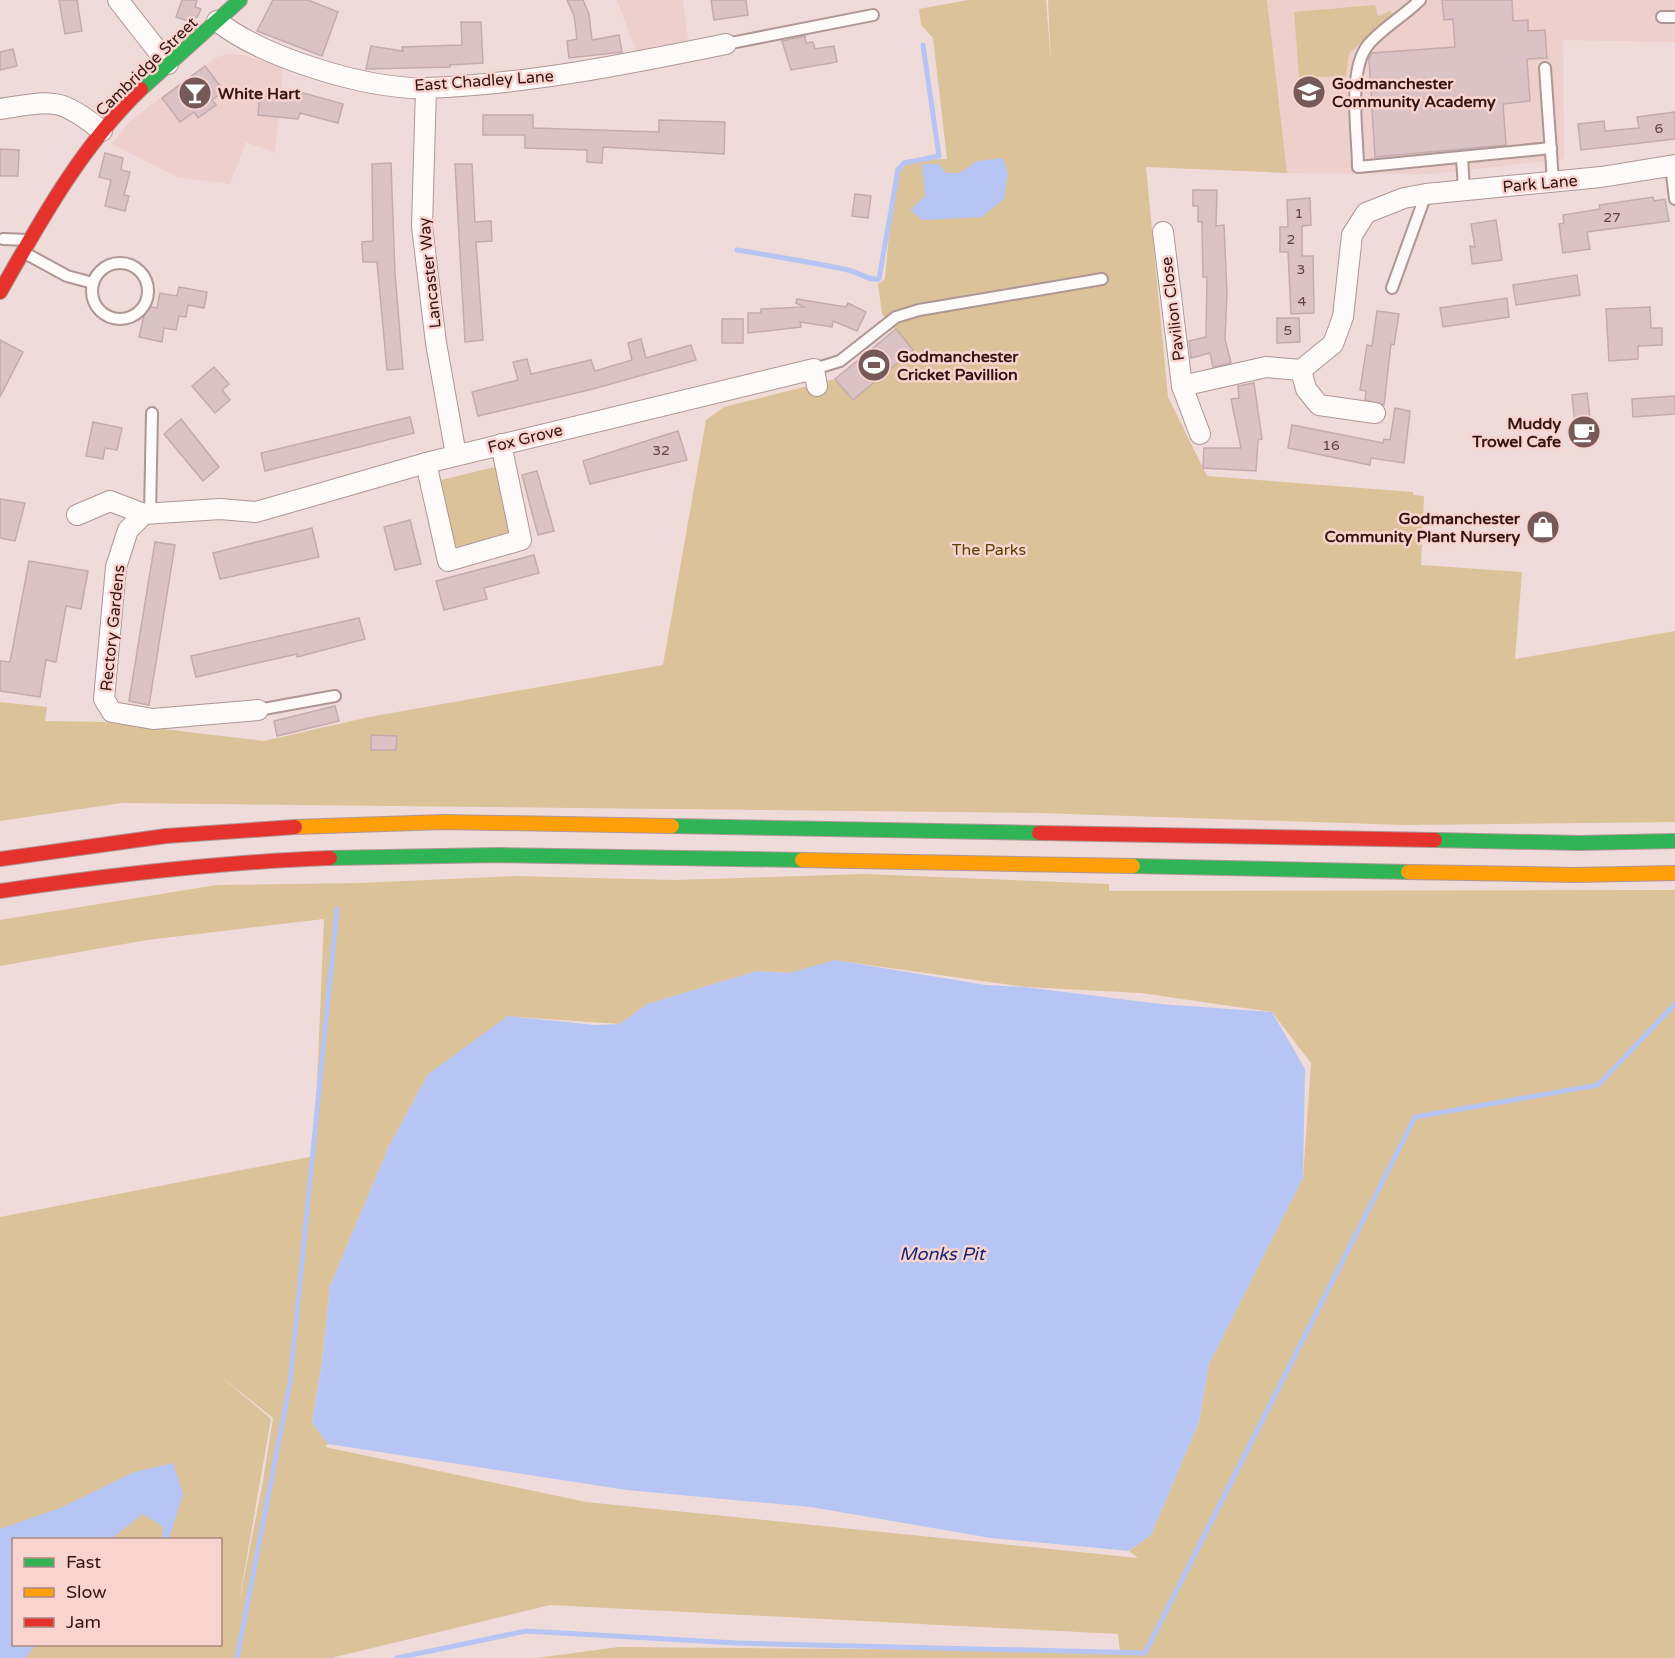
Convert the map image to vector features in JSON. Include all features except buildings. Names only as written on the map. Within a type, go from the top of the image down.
[{"type":"main road","name":"Cambridge Street","points":[[0,292],[63,183],[102,131],[168,64],[240,0]]},
{"type":"main road","points":[[0,859],[182,834],[318,824],[622,824],[1580,843],[1675,841]]},
{"type":"main road","points":[[0,891],[189,865],[321,856],[609,855],[1575,875],[1675,873]]},
{"type":"street","points":[[118,0],[168,64]]},
{"type":"street","name":"East Chadley Lane","points":[[217,21],[252,43],[305,65],[358,79],[426,88],[591,71],[726,44]]},
{"type":"street","name":"Lancaster Way","points":[[426,88],[422,226],[436,343],[456,455]]},
{"type":"street","points":[[0,109],[41,103],[64,104],[102,131]]},
{"type":"street","name":"Park Lane","points":[[1301,370],[1333,345],[1343,317],[1352,235],[1366,213],[1404,198],[1426,194],[1673,166]]},
{"type":"street","name":"Pavilion Close","points":[[1163,232],[1182,386],[1200,434]]},
{"type":"street","name":"Pavilion Close","points":[[1182,386],[1266,368],[1301,370]]},
{"type":"street","points":[[1301,370],[1306,389],[1319,405],[1375,413]]},
{"type":"street","name":"Fox Grove","points":[[147,514],[220,509],[256,512],[501,444],[816,377]]},
{"type":"street","points":[[426,463],[448,561],[521,540],[501,444]]},
{"type":"street","points":[[77,515],[110,501],[147,514]]},
{"type":"street","name":"Rectory Gardens","points":[[147,514],[128,530],[116,567],[104,699],[112,712],[153,719],[258,710]]},
{"type":"lane","points":[[1420,0],[1369,44],[1359,59],[1356,84],[1358,167],[1551,148]]},
{"type":"lane","points":[[726,44],[873,15]]},
{"type":"lane","points":[[1662,17],[1675,17]]},
{"type":"lane","points":[[1545,68],[1553,181]]},
{"type":"lane","points":[[1462,157],[1464,190]]},
{"type":"lane","points":[[1673,166],[1675,199]]},
{"type":"lane","points":[[1392,288],[1426,194]]},
{"type":"lane","points":[[3,239],[26,246],[67,276],[93,283]]},
{"type":"lane","points":[[120,262],[138,268],[144,274],[149,292],[135,315],[116,320],[99,311],[94,303],[93,283],[103,268],[120,262]]},
{"type":"lane","points":[[816,377],[840,361],[896,316],[919,310],[1102,279]]},
{"type":"lane","points":[[147,514],[152,413]]},
{"type":"lane","points":[[258,710],[335,696]]},
{"type":"shaded area","points":[[617,0],[683,0],[688,40],[636,51]]},
{"type":"shaded area","name":"Godmanchester Community Academy","points":[[1048,0],[1675,0],[1675,42],[1563,40],[1564,159],[1432,174],[1287,173],[1146,166],[1057,144]]},
{"type":"shaded area","points":[[228,54],[244,55],[283,68],[275,153],[246,142],[230,184],[177,177],[112,144],[128,123],[148,107],[217,57]]},
{"type":"green space","name":"The Parks","points":[[968,0],[1046,0],[1051,62],[1048,0],[1267,0],[1287,173],[1146,167],[1168,397],[1207,476],[1413,492],[1413,495],[1424,496],[1421,565],[1522,572],[1515,659],[1675,631],[1675,822],[1403,825],[1039,813],[121,803],[0,821],[0,702],[47,707],[45,721],[103,722],[264,741],[369,717],[663,665],[706,420],[724,407],[835,379],[895,329],[882,314],[878,284],[885,279],[895,169],[905,160],[947,159],[933,38],[921,25],[919,9]]},
{"type":"green space","points":[[1375,5],[1378,16],[1390,11],[1394,15],[1349,53],[1346,76],[1314,77],[1315,99],[1301,102],[1294,12]]},
{"type":"green space","points":[[499,466],[516,538],[452,555],[433,482]]},
{"type":"green space","points":[[864,874],[1109,884],[1109,891],[1675,890],[1675,1658],[536,1658],[619,1647],[1120,1651],[1118,1634],[550,1605],[331,1658],[0,1658],[0,1217],[314,1156],[324,919],[147,940],[0,966],[0,920],[217,885],[361,883],[517,876],[674,880]],"holes":[[[840,961],[1025,987],[1141,993],[1272,1012],[1311,1063],[1303,1178],[1209,1364],[1199,1422],[1151,1535],[1129,1551],[1138,1558],[586,1502],[325,1447],[328,1444],[312,1423],[322,1362],[330,1286],[389,1146],[428,1074],[516,1017],[620,1024],[647,1004],[757,971],[789,973]],[[218,1374],[273,1418],[238,1608],[271,1419]]]},
{"type":"water","points":[[1003,158],[1008,173],[1004,199],[982,217],[922,220],[910,210],[925,196],[922,164],[939,164],[946,173],[960,173],[977,161]]},
{"type":"water","name":"Monks Pit","points":[[835,960],[985,985],[1025,987],[1160,1004],[1272,1012],[1305,1069],[1303,1178],[1209,1364],[1199,1422],[1151,1535],[1129,1551],[991,1538],[811,1507],[627,1490],[328,1444],[312,1423],[322,1362],[330,1286],[389,1146],[428,1074],[508,1016],[595,1025],[620,1024],[647,1004],[757,971],[789,973]]},
{"type":"water","points":[[173,1463],[183,1494],[169,1538],[162,1538],[163,1527],[143,1514],[112,1538],[12,1538],[12,1646],[35,1646],[25,1658],[0,1658],[0,1529],[60,1508],[134,1472]]},
{"type":"waterway","points":[[737,250],[834,267],[871,279],[879,279],[898,170],[904,163],[939,156],[923,45]]},
{"type":"waterway","points":[[237,1658],[290,1383],[337,909]]},
{"type":"waterway","points":[[397,1658],[526,1631],[736,1643],[1145,1653],[1415,1117],[1598,1085],[1675,1004]]},
{"type":"traffic: fast","points":[[141,89],[240,0]]},
{"type":"traffic: fast","points":[[672,826],[1039,833]]},
{"type":"traffic: fast","points":[[1435,840],[1579,843],[1675,841]]},
{"type":"traffic: fast","points":[[330,858],[498,855],[802,860]]},
{"type":"traffic: fast","points":[[1133,866],[1408,872]]},
{"type":"traffic: slow","points":[[295,827],[444,822],[672,826]]},
{"type":"traffic: slow","points":[[802,860],[1133,866]]},
{"type":"traffic: slow","points":[[1408,872],[1575,875],[1675,873]]},
{"type":"traffic: jam","points":[[0,292],[63,185],[99,135],[141,89]]},
{"type":"traffic: jam","points":[[0,859],[166,836],[295,827]]},
{"type":"traffic: jam","points":[[1039,833],[1435,840]]},
{"type":"traffic: jam","points":[[0,891],[165,870],[330,858]]},
{"type":"place","name":"Godmanchester Community Academy","points":[[1309,92]]},
{"type":"place","name":"White Hart","points":[[195,93]]},
{"type":"place","name":"Godmanchester Cricket Pavillion","points":[[874,365]]},
{"type":"place","name":"Muddy Trowel Cafe","points":[[1584,432]]},
{"type":"place","name":"Godmanchester Community Plant Nursery","points":[[1543,527]]}]
